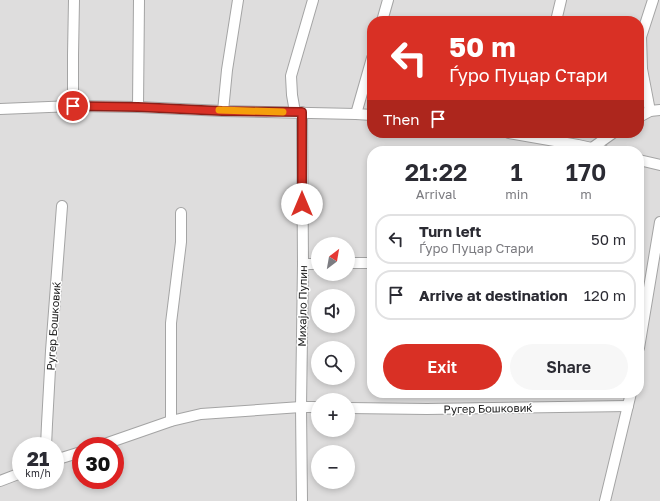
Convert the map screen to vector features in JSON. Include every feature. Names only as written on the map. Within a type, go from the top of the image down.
[{"type":"street","points":[[73,106],[74,0]]},
{"type":"street","points":[[138,107],[139,0]]},
{"type":"street","points":[[222,111],[238,0]]},
{"type":"street","name":"Михајло Пупин","points":[[302,501],[301,407],[303,264],[298,112],[292,95],[291,76],[313,0]]},
{"type":"street","points":[[383,16],[388,0]]},
{"type":"street","points":[[557,16],[560,0]]},
{"type":"street","points":[[644,28],[653,0]]},
{"type":"street","points":[[644,75],[655,110],[644,115]]},
{"type":"street","points":[[356,114],[367,76]]},
{"type":"street","points":[[0,109],[73,106],[138,107],[367,115]]},
{"type":"street","points":[[544,138],[582,146]]},
{"type":"street","points":[[595,146],[606,138]]},
{"type":"street","points":[[644,161],[660,165]]},
{"type":"street","name":"Ругер Бошковиќ","points":[[46,437],[51,351],[62,206]]},
{"type":"street","points":[[171,421],[171,323],[181,242],[181,213]]},
{"type":"street","points":[[644,318],[660,222]]},
{"type":"street","points":[[355,263],[367,263]]},
{"type":"street","points":[[303,264],[311,264]]},
{"type":"street","points":[[605,501],[630,398]]},
{"type":"street","name":"Ругер Бошковиќ","points":[[355,408],[427,409],[628,406]]},
{"type":"street","points":[[124,437],[171,421],[201,414],[311,407]]},
{"type":"street","points":[[0,481],[12,476]]},
{"type":"shaded area","points":[[0,0],[660,0],[660,501],[0,501]]},
{"type":"slow traffic","points":[[219,110],[283,112]]},
{"type":"route","points":[[73,106],[302,112],[302,204]]}]
